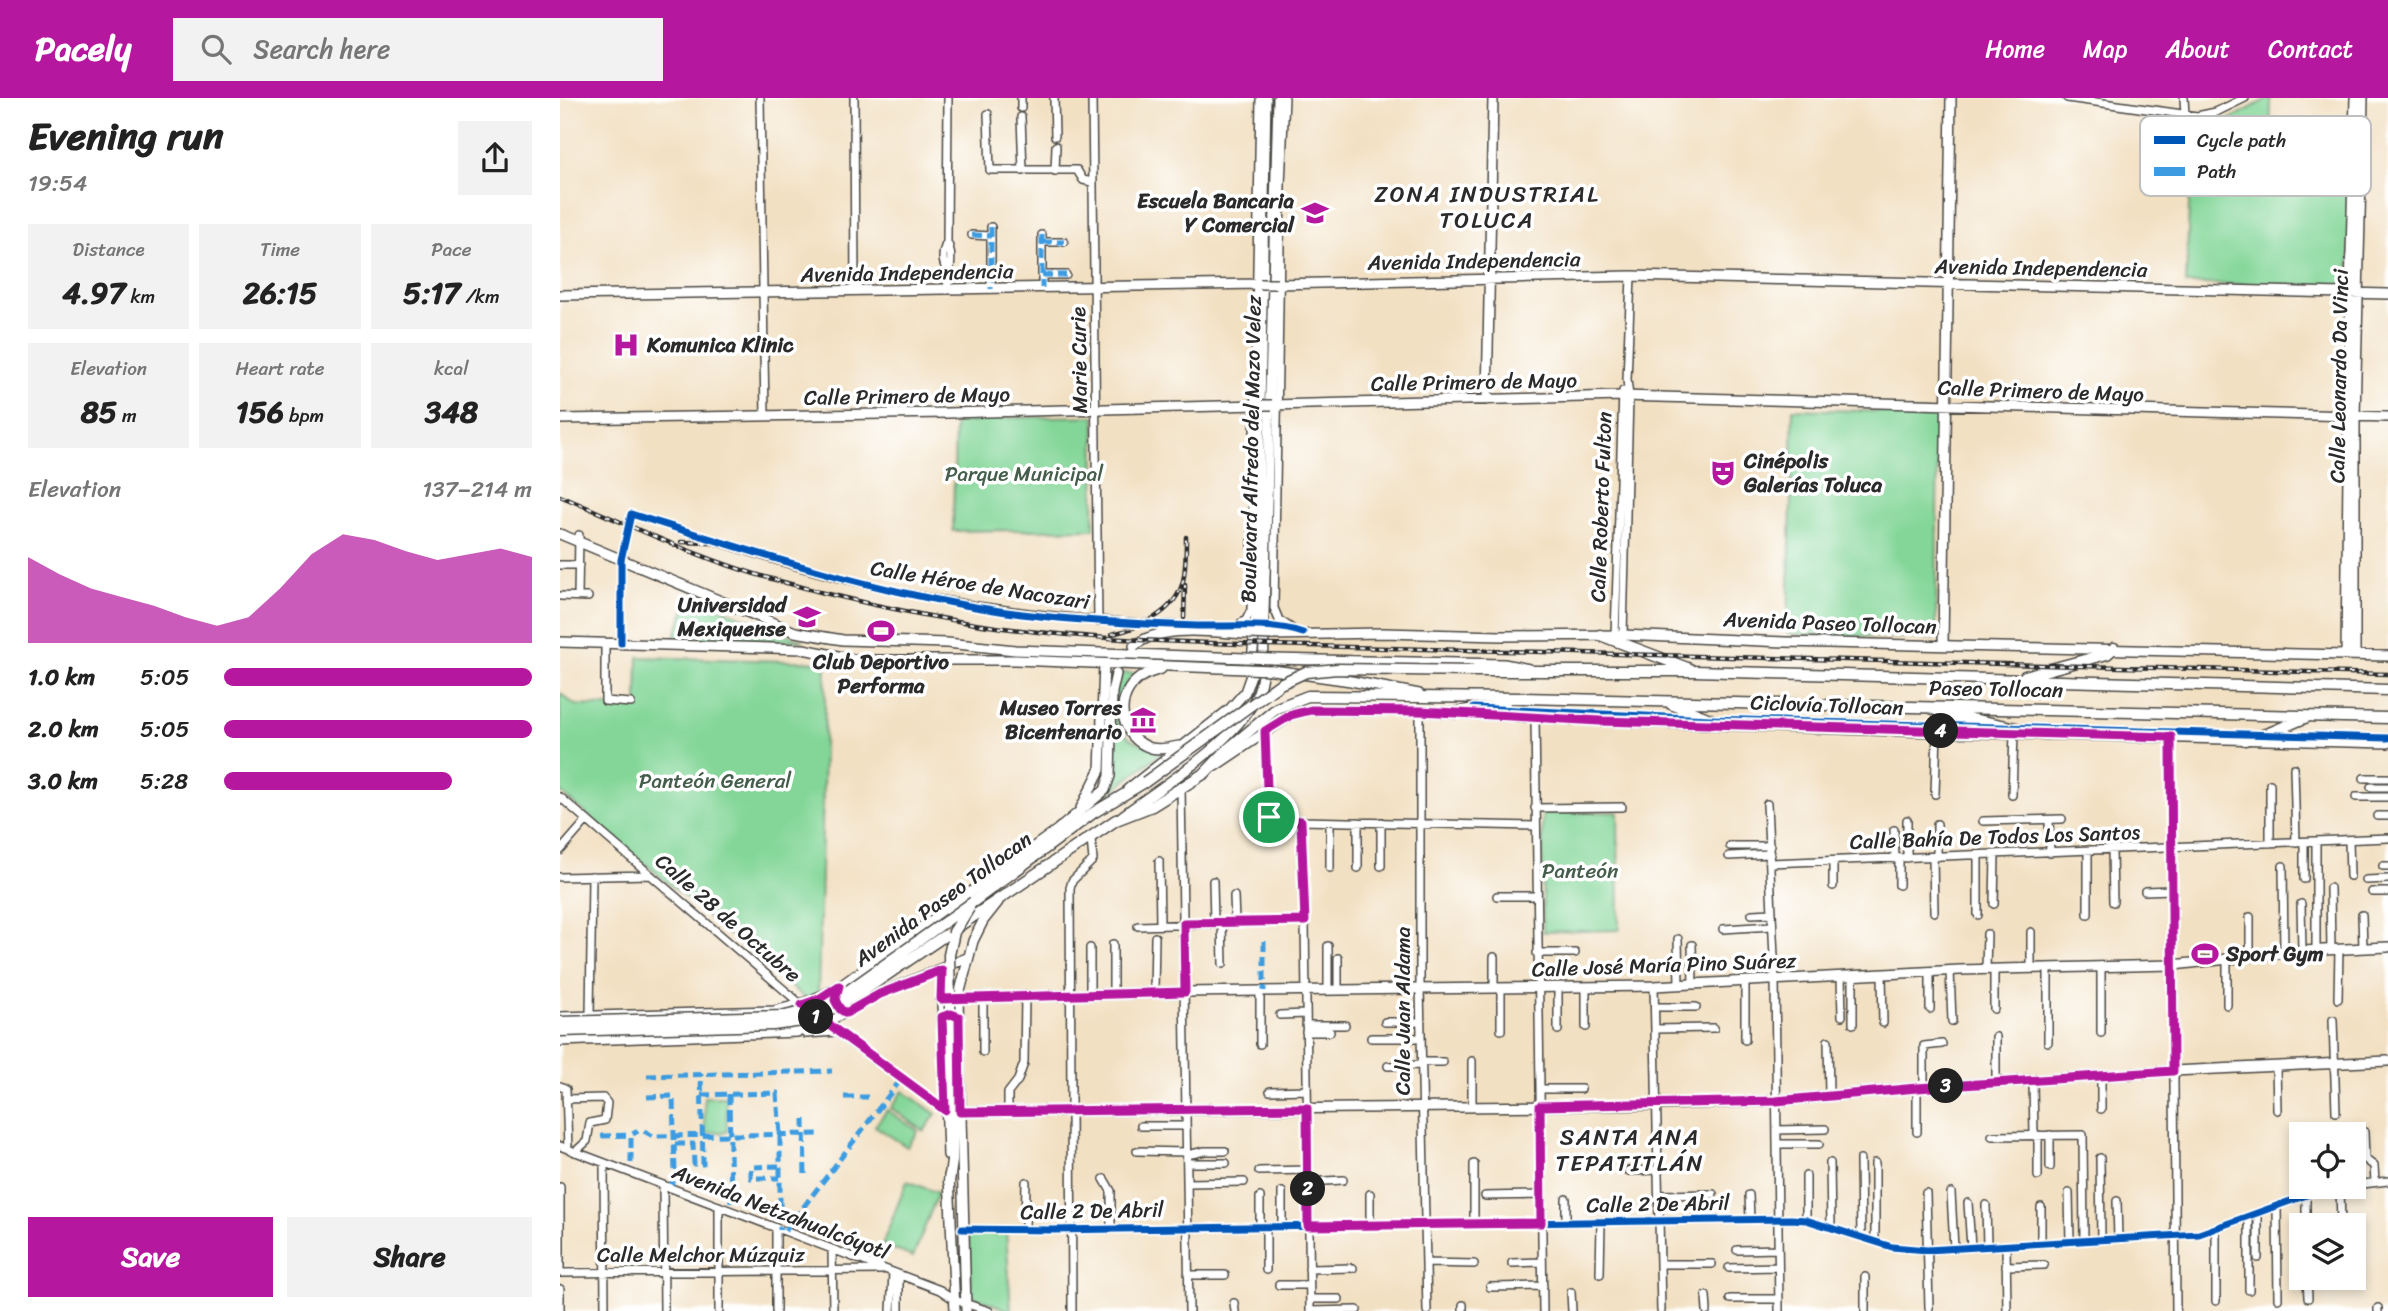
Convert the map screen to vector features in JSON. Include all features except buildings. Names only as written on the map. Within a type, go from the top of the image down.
[{"type":"highway","points":[[1600,635],[1694,671]]},
{"type":"highway","points":[[2009,680],[2107,654],[2114,648]]},
{"type":"highway","name":"Avenida Paseo Tollocan","points":[[560,1023],[785,1016],[810,1010],[852,988],[1010,876],[1093,813],[1145,782],[1280,684],[1306,673],[1337,669],[1534,670]]},
{"type":"highway","name":"Paseo Tollocan","points":[[1534,670],[1694,671],[2388,690]]},
{"type":"highway","name":"Avenida Paseo Tollocan","points":[[560,1031],[773,1025],[810,1020],[860,993],[1116,820],[1152,806],[1205,773],[1229,748],[1277,708],[1293,700],[1328,694],[1435,698]]},
{"type":"highway","name":"Paseo Tollocan","points":[[1435,698],[1927,706],[2388,718]]},
{"type":"highway","points":[[1455,713],[1523,698]]},
{"type":"highway","points":[[1664,701],[1726,725]]},
{"type":"highway","points":[[1927,706],[1946,714],[2047,734]]},
{"type":"highway","points":[[2245,740],[2311,716]]},
{"type":"highway","points":[[1060,828],[1093,813]]},
{"type":"highway","points":[[949,1182],[952,1112],[949,955],[954,932],[973,902]]},
{"type":"main road","name":"Boulevard Alfredo del Mazo Velez","points":[[1117,798],[1239,700],[1251,675],[1256,613],[1266,98]]},
{"type":"main road","name":"Boulevard Alfredo del Mazo Velez","points":[[1116,820],[1222,740],[1245,715],[1259,688],[1264,613],[1278,98]]},
{"type":"main road","points":[[1488,400],[1493,98]]},
{"type":"main road","points":[[1943,645],[1951,98]]},
{"type":"main road","name":"Calle Leonardo Da Vinci","points":[[2355,98],[2355,116]]},
{"type":"main road","name":"Calle Leonardo Da Vinci","points":[[2362,116],[2363,98]]},
{"type":"main road","name":"Calle Leonardo Da Vinci","points":[[2351,655],[2354,196]]},
{"type":"main road","name":"Calle Leonardo Da Vinci","points":[[2354,293],[2358,196]]},
{"type":"main road","name":"Avenida Independencia","points":[[560,295],[1095,288],[1631,276],[2388,294]]},
{"type":"main road","name":"Calle Primero de Mayo","points":[[560,419],[1097,411],[1256,403],[1274,405],[1625,396],[2388,417]]},
{"type":"main road","points":[[560,528],[579,542]]},
{"type":"main road","points":[[560,534],[795,625],[809,634],[843,640],[968,644],[1015,650],[1504,664],[1534,670]]},
{"type":"main road","name":"Avenida Paseo Tollocan","points":[[1134,646],[1148,637],[1162,633],[1298,631],[1619,635],[1786,642],[2388,656]]},
{"type":"main road","points":[[809,634],[811,650]]},
{"type":"main road","points":[[560,642],[811,650],[858,660],[1015,660],[1273,670],[1351,681],[1435,698]]},
{"type":"main road","points":[[1077,814],[1100,770],[1104,664]]},
{"type":"main road","points":[[1169,666],[1147,674],[1133,683],[1125,697],[1123,713],[1128,729],[1142,744],[1158,749],[1181,746]]},
{"type":"main road","name":"Avenida Paseo Tollocan","points":[[560,1017],[757,1011],[802,1005],[819,999],[1096,800],[1108,783],[1112,692],[1116,674]]},
{"type":"main road","name":"Avenida Paseo Tollocan","points":[[1205,773],[1291,715],[1311,710],[1420,711],[1726,725],[2388,743]]},
{"type":"main road","points":[[952,1112],[958,999],[967,958],[977,931],[999,900]]},
{"type":"main road","name":"Calle José María Pino Suárez","points":[[941,999],[1113,993],[1654,986],[1990,969],[2173,965],[2302,951],[2388,947]]},
{"type":"main road","name":"Avenida Paseo Tollocan","points":[[560,1041],[797,1032],[825,1023],[880,994],[967,958]]},
{"type":"main road","points":[[942,970],[942,1017],[962,1229],[966,1307]]},
{"type":"main road","points":[[839,986],[835,1000],[846,1013]]},
{"type":"main road","points":[[757,1011],[767,1023],[767,1031],[763,1035]]},
{"type":"main road","points":[[942,1017],[951,1014],[959,1017]]},
{"type":"main road","points":[[797,1032],[836,1031]]},
{"type":"main road","points":[[952,1112],[1657,1105],[1776,1101],[1920,1088],[2173,1071],[2388,1061]]},
{"type":"main road","points":[[949,1182],[955,1311]]},
{"type":"street","points":[[760,98],[765,416]]},
{"type":"street","points":[[854,98],[855,291]]},
{"type":"street","points":[[947,290],[951,264],[951,252],[947,242],[948,98]]},
{"type":"street","points":[[1021,98],[1023,171]]},
{"type":"street","points":[[1054,98],[1055,136]]},
{"type":"street","name":"Marie Curie","points":[[1092,98],[1098,622]]},
{"type":"street","name":"Boulevard Alfredo del Mazo Velez","points":[[1234,627],[1246,620],[1251,610],[1259,284],[1260,98]]},
{"type":"street","name":"Boulevard Alfredo del Mazo Velez","points":[[1285,98],[1274,405],[1274,608],[1279,620],[1298,631]]},
{"type":"street","points":[[2067,98],[2131,102],[2185,115],[2210,114],[2226,102],[2245,98]]},
{"type":"street","points":[[2154,98],[2154,109]]},
{"type":"street","points":[[2184,98],[2185,115]]},
{"type":"street","points":[[988,114],[991,171],[1077,170],[1083,180],[1092,182]]},
{"type":"street","points":[[1055,171],[1056,146]]},
{"type":"street","points":[[991,227],[991,289]]},
{"type":"street","points":[[972,235],[991,236]]},
{"type":"street","points":[[1042,288],[1042,238],[1064,242]]},
{"type":"street","points":[[1042,275],[1066,275]]},
{"type":"street","name":"Calle Roberto Fulton","points":[[1619,635],[1631,276]]},
{"type":"street","name":"Calle Héroe de Nacozari","points":[[621,556],[631,514],[862,583],[972,606],[1098,622],[1234,627],[1250,631]]},
{"type":"street","points":[[578,597],[579,542]]},
{"type":"street","points":[[621,556],[621,643]]},
{"type":"street","points":[[560,565],[579,565]]},
{"type":"street","points":[[560,596],[588,597]]},
{"type":"street","points":[[605,643],[605,702],[631,703]]},
{"type":"street","name":"Calle Juan Aldama","points":[[1420,711],[1420,988],[1427,1311]]},
{"type":"street","points":[[1535,718],[1543,1311]]},
{"type":"street","points":[[1265,731],[1268,816],[1272,818],[1329,822],[1535,826]]},
{"type":"street","points":[[1935,794],[1937,731]]},
{"type":"street","points":[[2012,795],[2014,733]]},
{"type":"street","points":[[2171,737],[2176,1311]]},
{"type":"street","points":[[2294,768],[2304,879]]},
{"type":"street","points":[[2364,778],[2388,778]]},
{"type":"street","points":[[2270,784],[2270,843]]},
{"type":"street","points":[[1181,786],[1189,1311]]},
{"type":"street","points":[[2371,787],[2388,787]]},
{"type":"street","name":"Calle 28 de Octubre","points":[[560,797],[802,1005],[952,1112]]},
{"type":"street","points":[[2356,797],[2388,797]]},
{"type":"street","points":[[1767,804],[1775,979],[1779,1311]]},
{"type":"street","points":[[1535,808],[1622,807]]},
{"type":"street","points":[[2377,816],[2388,816]]},
{"type":"street","points":[[1983,821],[2062,819]]},
{"type":"street","points":[[560,851],[587,820]]},
{"type":"street","points":[[1899,885],[1900,859],[1907,820]]},
{"type":"street","points":[[2049,820],[2050,853]]},
{"type":"street","points":[[1301,821],[1305,921],[1310,1311],[1357,1310]]},
{"type":"street","points":[[1329,822],[1330,868]]},
{"type":"street","points":[[1358,822],[1358,868]]},
{"type":"street","points":[[1381,822],[1381,866]]},
{"type":"street","points":[[1934,912],[1937,824]]},
{"type":"street","points":[[1895,830],[1900,859]]},
{"type":"street","name":"Calle Bahía De Todos Los Santos","points":[[1770,863],[2388,838]]},
{"type":"street","points":[[1072,1311],[1070,887],[1077,875],[1093,860],[1091,839]]},
{"type":"street","points":[[2349,840],[2350,876]]},
{"type":"street","points":[[2316,842],[2316,950]]},
{"type":"street","points":[[1730,846],[1770,850]]},
{"type":"street","points":[[1729,856],[1770,850]]},
{"type":"street","points":[[2112,850],[2113,902]]},
{"type":"street","points":[[2088,851],[2088,914]]},
{"type":"street","points":[[1978,855],[1978,915]]},
{"type":"street","points":[[1994,904],[1995,855]]},
{"type":"street","points":[[1159,861],[1160,925]]},
{"type":"street","points":[[1833,861],[1833,886]]},
{"type":"street","points":[[2283,866],[2284,953]]},
{"type":"street","points":[[590,1015],[592,876]]},
{"type":"street","points":[[560,877],[651,876]]},
{"type":"street","points":[[2366,880],[2388,879]]},
{"type":"street","points":[[1213,881],[1223,964]]},
{"type":"street","points":[[2330,888],[2338,999]]},
{"type":"street","points":[[2145,891],[2172,890]]},
{"type":"street","points":[[2371,892],[2388,892]]},
{"type":"street","points":[[1234,896],[1235,922]]},
{"type":"street","points":[[1497,896],[1536,896]]},
{"type":"street","points":[[2301,904],[2302,951]]},
{"type":"street","points":[[1752,914],[1772,913]]},
{"type":"street","points":[[2362,915],[2363,948]]},
{"type":"street","points":[[2250,917],[2250,957]]},
{"type":"street","points":[[1138,926],[1305,921]]},
{"type":"street","points":[[1723,929],[1772,926]]},
{"type":"street","points":[[2031,932],[2031,968]]},
{"type":"street","points":[[1987,934],[1994,1009]]},
{"type":"street","points":[[1154,993],[1155,937]]},
{"type":"street","points":[[1678,939],[1679,985]]},
{"type":"street","points":[[1113,944],[1113,993]]},
{"type":"street","points":[[1692,944],[1693,984]]},
{"type":"street","points":[[1328,946],[1333,990]]},
{"type":"street","points":[[1090,948],[1090,994]]},
{"type":"street","points":[[1537,953],[1575,953]]},
{"type":"street","points":[[1494,957],[1501,1030]]},
{"type":"street","points":[[1333,990],[1338,958]]},
{"type":"street","points":[[2227,960],[2227,1005]]},
{"type":"street","points":[[2101,967],[2101,1033]]},
{"type":"street","points":[[2048,968],[2048,1042]]},
{"type":"street","points":[[1950,971],[1952,1021]]},
{"type":"street","points":[[1930,972],[1930,1009]]},
{"type":"street","points":[[1882,974],[1883,1024]]},
{"type":"street","points":[[1841,976],[1842,1016]]},
{"type":"street","points":[[1853,976],[1853,1024]]},
{"type":"street","points":[[1745,981],[1745,1040]]},
{"type":"street","points":[[1654,986],[1661,1311]]},
{"type":"street","points":[[1586,987],[1586,1027]]},
{"type":"street","points":[[1558,988],[1558,1030]]},
{"type":"street","points":[[1260,991],[1260,1044]]},
{"type":"street","points":[[1008,1111],[1008,1093],[1018,1080],[1024,1063],[1026,996]]},
{"type":"street","points":[[983,998],[983,1052]]},
{"type":"street","points":[[1655,1007],[1696,1007]]},
{"type":"street","points":[[1280,1015],[1306,1014]]},
{"type":"street","points":[[2333,1020],[2336,1112]]},
{"type":"street","points":[[1385,1022],[1421,1022]]},
{"type":"street","points":[[1306,1029],[1345,1025]]},
{"type":"street","points":[[1655,1029],[1714,1028]]},
{"type":"street","points":[[1306,1029],[1330,1032]]},
{"type":"street","points":[[1996,1037],[1996,1084]]},
{"type":"street","points":[[1371,1038],[1421,1038]]},
{"type":"street","points":[[1828,1041],[1829,1095]]},
{"type":"street","points":[[1917,1132],[1924,1045],[1942,1044]]},
{"type":"street","points":[[1472,1061],[1472,1106]]},
{"type":"street","points":[[1388,1066],[1443,1062]]},
{"type":"street","points":[[2276,1066],[2277,1110]]},
{"type":"street","points":[[2101,1077],[2101,1110]]},
{"type":"street","points":[[2033,1082],[2038,1176]]},
{"type":"street","points":[[562,1086],[566,1099],[567,1149],[587,1141],[590,1123],[605,1120],[607,1103],[603,1098],[566,1099]]},
{"type":"street","points":[[1540,1089],[1581,1089]]},
{"type":"street","points":[[1270,1091],[1307,1090]]},
{"type":"street","points":[[1141,1126],[1186,1126]]},
{"type":"street","points":[[1777,1130],[1825,1129]]},
{"type":"street","points":[[2050,1135],[2050,1167]]},
{"type":"street","points":[[1992,1136],[2083,1136],[2084,1241]]},
{"type":"street","points":[[1777,1144],[1819,1144]]},
{"type":"street","name":"Avenida Netzahualcóyotl","points":[[567,1149],[940,1290],[966,1307],[989,1311]]},
{"type":"street","points":[[1137,1151],[1187,1154],[1226,1163]]},
{"type":"street","points":[[1187,1154],[1225,1151]]},
{"type":"street","points":[[2100,1158],[2101,1240]]},
{"type":"street","points":[[1860,1160],[1861,1237]]},
{"type":"street","points":[[2366,1160],[2374,1166],[2375,1182]]},
{"type":"street","points":[[604,1163],[605,1311]]},
{"type":"street","points":[[1830,1163],[1831,1227]]},
{"type":"street","points":[[1874,1163],[1874,1241]]},
{"type":"street","points":[[1474,1164],[1475,1224]]},
{"type":"street","points":[[1259,1171],[1308,1170]]},
{"type":"street","points":[[1628,1171],[1659,1170]]},
{"type":"street","points":[[1806,1176],[1806,1220]]},
{"type":"street","points":[[1104,1179],[1111,1191],[1111,1229]]},
{"type":"street","points":[[1308,1182],[1343,1180]]},
{"type":"street","points":[[2366,1183],[2388,1181]]},
{"type":"street","points":[[1025,1228],[1026,1182]]},
{"type":"street","points":[[1188,1183],[1244,1182]]},
{"type":"street","points":[[663,1185],[664,1311]]},
{"type":"street","points":[[560,1187],[560,1272]]},
{"type":"street","points":[[1282,1192],[1282,1226]]},
{"type":"street","points":[[1926,1193],[1929,1308]]},
{"type":"street","points":[[1370,1194],[1370,1225]]},
{"type":"street","points":[[1660,1195],[1713,1194]]},
{"type":"street","points":[[1951,1194],[1954,1248]]},
{"type":"street","points":[[2069,1194],[2070,1242]]},
{"type":"street","points":[[1485,1196],[1541,1195]]},
{"type":"street","points":[[1749,1195],[1750,1219]]},
{"type":"street","points":[[1261,1197],[1266,1270]]},
{"type":"street","points":[[1566,1199],[1566,1223]]},
{"type":"street","name":"Calle 2 De Abril","points":[[962,1229],[1071,1230],[1777,1219],[1806,1220],[1903,1249],[1927,1250],[2204,1233],[2297,1199]]},
{"type":"street","points":[[2117,1201],[2118,1239]]},
{"type":"street","points":[[1968,1203],[1971,1247]]},
{"type":"street","points":[[1986,1205],[1987,1246]]},
{"type":"street","points":[[719,1206],[719,1311]]},
{"type":"street","points":[[2277,1206],[2278,1299]]},
{"type":"street","points":[[2040,1244],[2041,1208]]},
{"type":"street","points":[[2258,1213],[2258,1258]]},
{"type":"street","points":[[2249,1216],[2249,1290]]},
{"type":"street","points":[[1600,1274],[1601,1223]]},
{"type":"street","points":[[776,1228],[776,1311]]},
{"type":"street","points":[[2216,1229],[2216,1301]]},
{"type":"street","points":[[2006,1245],[2007,1311]]},
{"type":"street","points":[[832,1249],[834,1311]]},
{"type":"street","points":[[1737,1250],[1778,1250]]},
{"type":"street","points":[[1512,1263],[1542,1262]]},
{"type":"street","points":[[1426,1263],[1474,1264]]},
{"type":"street","points":[[1662,1264],[1712,1264]]},
{"type":"street","points":[[2006,1266],[2044,1265]]},
{"type":"street","points":[[1729,1268],[1778,1267]]},
{"type":"street","points":[[1309,1269],[1353,1268]]},
{"type":"street","name":"Calle Melchor Múzquiz","points":[[560,1272],[892,1273]]},
{"type":"street","points":[[891,1311],[892,1273]]},
{"type":"street","points":[[892,1273],[899,1311]]},
{"type":"street","points":[[1188,1275],[1225,1275]]},
{"type":"street","points":[[1865,1276],[1865,1311]]},
{"type":"street","points":[[1279,1285],[1309,1285]]},
{"type":"street","points":[[1490,1287],[1543,1286]]},
{"type":"street","points":[[560,1289],[560,1311]]},
{"type":"street","points":[[2308,1290],[2308,1298]]},
{"type":"street","points":[[1571,1292],[1572,1311]]},
{"type":"street","points":[[1706,1296],[1707,1311]]},
{"type":"street","points":[[1310,1299],[1339,1298]]},
{"type":"street","points":[[1730,1299],[1779,1299]]},
{"type":"green space","points":[[2269,98],[2271,98],[2271,116],[2236,116]]},
{"type":"green space","points":[[2189,196],[2352,196],[2349,286],[2186,284]]},
{"type":"green space","points":[[1793,409],[1938,413],[1936,639],[1788,634]]},
{"type":"green space","name":"Parque Municipal","points":[[1095,416],[1094,529],[953,531],[955,419]]},
{"type":"green space","points":[[690,596],[804,641],[674,638]]},
{"type":"green space","name":"Panteón General","points":[[638,657],[826,662],[818,996],[808,1001],[560,792],[560,693],[575,705],[637,707]]},
{"type":"green space","points":[[1121,673],[1136,673],[1125,688],[1118,705],[1117,714],[1123,731],[1130,738],[1162,752],[1107,795],[1116,688]]},
{"type":"green space","name":"Panteón","points":[[1618,812],[1619,930],[1543,932],[1542,813]]},
{"type":"green space","points":[[903,1091],[936,1114],[924,1131],[891,1108]]},
{"type":"green space","points":[[704,1097],[726,1097],[727,1132],[705,1133]]},
{"type":"green space","points":[[887,1110],[918,1131],[907,1147],[875,1126]]},
{"type":"green space","points":[[907,1181],[938,1193],[913,1257],[882,1245]]},
{"type":"green space","points":[[1006,1229],[1011,1311],[972,1296],[968,1233]]},
{"type":"railway","points":[[560,496],[691,552],[772,579],[924,615],[1049,633],[1271,645],[2388,674]]},
{"type":"railway","points":[[1112,634],[1145,623],[1173,602],[1183,581],[1186,537]]},
{"type":"railway","points":[[681,542],[736,544]]},
{"type":"railway","points":[[1184,618],[1185,585]]},
{"type":"marked path","points":[[991,227],[991,289]]},
{"type":"marked path","points":[[972,235],[991,236]]},
{"type":"marked path","points":[[1042,235],[1042,288]]},
{"type":"marked path","points":[[1042,242],[1064,242]]},
{"type":"marked path","points":[[1042,275],[1066,275]]},
{"type":"marked path","points":[[1264,941],[1264,991]]},
{"type":"marked path","points":[[647,1076],[832,1071]]},
{"type":"marked path","points":[[675,1144],[693,1144],[694,1164],[703,1164],[701,1074]]},
{"type":"marked path","points":[[785,1231],[902,1078]]},
{"type":"marked path","points":[[701,1095],[777,1093],[780,1230]]},
{"type":"marked path","points":[[729,1094],[731,1203]]},
{"type":"marked path","points":[[647,1097],[673,1096],[675,1174],[670,1188]]},
{"type":"marked path","points":[[844,1097],[868,1097]]},
{"type":"marked path","points":[[804,1119],[805,1179]]},
{"type":"marked path","points":[[631,1163],[631,1135],[638,1131]]},
{"type":"marked path","points":[[644,1131],[653,1136],[820,1134]]},
{"type":"marked path","points":[[601,1136],[631,1135]]},
{"type":"marked path","points":[[779,1166],[751,1167],[751,1178],[779,1178]]},
{"type":"cycle path","points":[[621,643],[621,560],[631,514],[824,573],[972,606],[1087,620],[1197,626],[1265,626],[1303,633]]},
{"type":"cycle path","name":"Ciclovía Tollocan","points":[[1474,708],[1709,719],[2388,738]]},
{"type":"cycle path","points":[[962,1229],[1791,1219],[1806,1220],[1892,1247],[1927,1250],[2199,1234],[2296,1199]]},
{"type":"place","name":"Escuela Bancaria Y Comercial","points":[[1315,213]]},
{"type":"place","name":"Komunica Klinic","points":[[626,345]]},
{"type":"place","name":"Cinépolis Galerías Toluca","points":[[1723,473]]},
{"type":"place","name":"Universidad Mexiquense","points":[[807,617]]},
{"type":"place","name":"Club Deportivo Performa","points":[[881,631]]},
{"type":"place","name":"Museo Torres Bicentenario","points":[[1143,720]]},
{"type":"place","name":"Sport Gym","points":[[2205,954]]},
{"type":"district","name":"ZONA INDUSTRIAL TOLUCA","points":[[1487,207]]},
{"type":"district","name":"SANTA ANA TEPATITLÁN","points":[[1630,1150]]},
{"type":"route","points":[[1311,710],[1420,711],[1600,721],[2171,737],[2173,1071],[1917,1088],[1776,1101],[1540,1106],[1541,1223],[1308,1226],[1307,1108],[960,1112],[959,1017],[951,1014],[942,1017],[945,1110],[802,1005],[819,999],[839,986],[835,1000],[846,1013],[870,998],[942,970],[941,999],[1185,992],[1184,923],[1305,921],[1301,821],[1269,817],[1265,731],[1297,712],[1311,710]]}]
